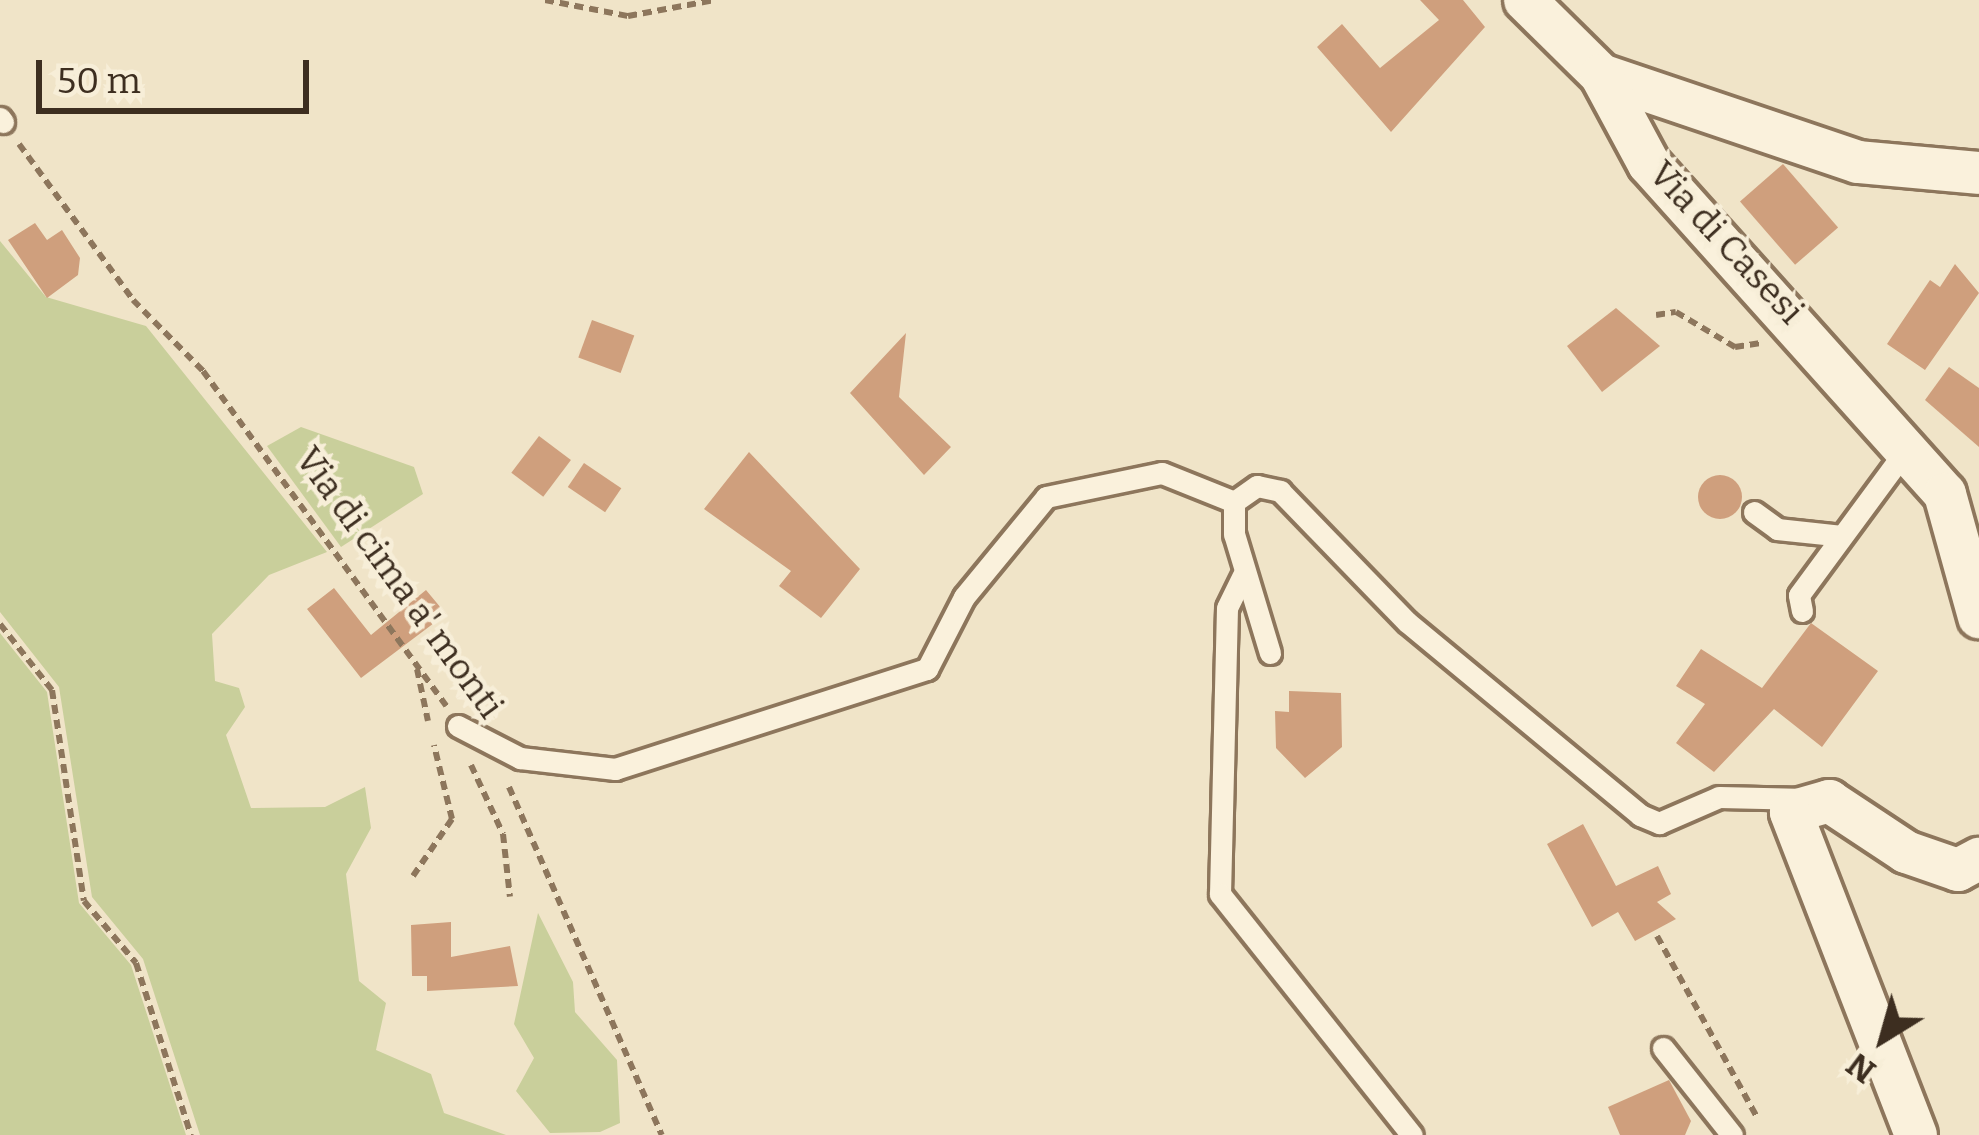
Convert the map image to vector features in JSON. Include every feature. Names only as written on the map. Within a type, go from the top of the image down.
[{"type":"street","points":[[1525,0],[1600,75],[1858,162],[1979,173]]},
{"type":"street","name":"Via di Casesi","points":[[1600,75],[1649,164],[1793,312],[1909,446],[1960,527],[1978,608]]},
{"type":"street","points":[[1916,1135],[1798,849],[1791,812],[1807,800],[1958,870],[1979,859]]},
{"type":"lane","points":[[1802,611],[1799,595],[1909,446]]},
{"type":"lane","points":[[452,728],[520,758],[615,769],[927,669],[987,565],[1046,497],[1162,473],[1234,502]]},
{"type":"lane","points":[[1234,502],[1257,486],[1280,491],[1407,622],[1640,815],[1660,823],[1719,797],[1807,800]]},
{"type":"lane","points":[[1234,502],[1242,577],[1270,652]]},
{"type":"lane","points":[[1754,512],[1777,529],[1842,536]]},
{"type":"lane","points":[[1242,577],[1227,608],[1220,894],[1412,1135]]},
{"type":"lane","points":[[1663,1048],[1732,1135]]},
{"type":"path","points":[[545,0],[628,16],[715,0]]},
{"type":"path","name":"Via di cima a' monti","points":[[2,120],[437,690],[452,728]]},
{"type":"path","points":[[1656,315],[1676,312],[1752,349],[1793,312]]},
{"type":"path","points":[[0,624],[52,690],[85,901],[136,963],[191,1135]]},
{"type":"path","points":[[413,876],[452,819],[416,663]]},
{"type":"path","points":[[464,756],[503,835],[510,897]]},
{"type":"path","name":"Via di cima a' monti","points":[[497,773],[524,804],[662,1135]]},
{"type":"path","points":[[1657,936],[1765,1135]]},
{"type":"green space","points":[[0,241],[46,297],[146,326],[327,552],[269,575],[212,634],[215,681],[239,688],[245,707],[226,735],[251,808],[325,807],[365,787],[371,828],[346,874],[359,981],[386,1003],[376,1050],[431,1074],[444,1113],[506,1135],[200,1135],[143,959],[92,897],[59,687],[0,612]]},
{"type":"green space","points":[[301,427],[414,467],[423,494],[341,547],[267,446]]},
{"type":"green space","points":[[0,633],[47,692],[79,903],[131,965],[186,1135],[0,1135]]},
{"type":"green space","points":[[538,913],[573,982],[575,1012],[617,1060],[620,1123],[600,1132],[550,1133],[516,1091],[534,1058],[514,1024]]},
{"type":"building","points":[[1420,0],[1463,0],[1485,27],[1391,132],[1317,47],[1342,24],[1380,68],[1439,20]]},
{"type":"building","points":[[1783,164],[1838,227],[1795,265],[1740,201]]},
{"type":"building","points":[[35,223],[47,240],[62,230],[80,258],[78,275],[47,298],[8,240]]},
{"type":"building","points":[[1955,264],[1979,293],[1925,370],[1887,344],[1930,280],[1940,287]]},
{"type":"building","points":[[1616,308],[1660,346],[1602,392],[1567,346]]},
{"type":"building","points":[[592,320],[634,335],[621,373],[578,358]]},
{"type":"building","points":[[906,333],[899,397],[951,447],[924,475],[850,393]]},
{"type":"building","points":[[1949,367],[1979,388],[1979,447],[1925,400]]},
{"type":"building","points":[[539,436],[571,460],[543,497],[511,473]]},
{"type":"building","points":[[749,452],[860,569],[821,618],[779,586],[791,571],[704,509]]},
{"type":"building","points":[[584,463],[621,488],[605,512],[568,487]]},
{"type":"building","points":[[1720,475],[1735,482],[1742,497],[1735,512],[1720,519],[1705,512],[1698,497],[1705,482]]},
{"type":"building","points":[[334,588],[371,635],[426,590],[446,614],[361,678],[307,609]]},
{"type":"building","points":[[1811,623],[1878,671],[1822,747],[1774,709],[1714,772],[1676,743],[1705,704],[1676,686],[1701,649],[1762,688]]},
{"type":"building","points":[[1289,691],[1341,693],[1342,747],[1305,778],[1276,748],[1275,711],[1289,712]]},
{"type":"building","points":[[1583,824],[1616,886],[1658,866],[1671,894],[1657,902],[1676,919],[1635,941],[1618,912],[1592,927],[1547,844]]},
{"type":"building","points":[[451,922],[451,957],[510,946],[518,986],[427,991],[427,976],[412,976],[411,925]]},
{"type":"building","points":[[1669,1080],[1691,1121],[1685,1135],[1620,1135],[1608,1107]]}]
